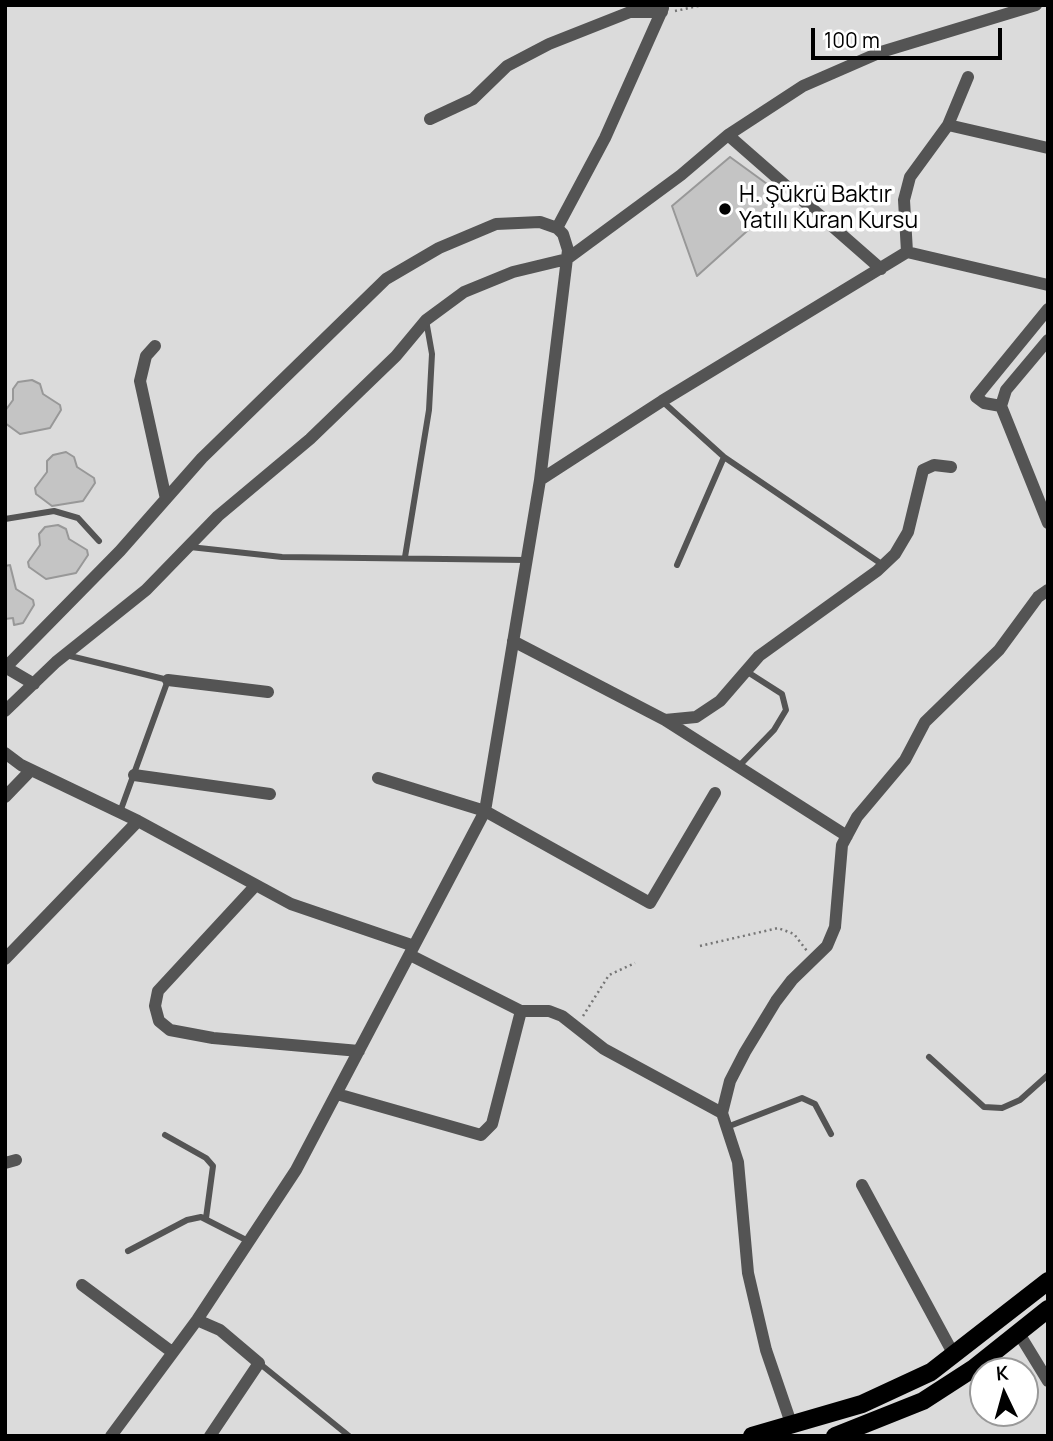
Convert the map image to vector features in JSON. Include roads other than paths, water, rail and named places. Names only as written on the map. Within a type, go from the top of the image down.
[{"type":"main road","points":[[752,1436],[862,1404],[931,1372],[1048,1282]]},
{"type":"main road","points":[[835,1436],[923,1401],[974,1368],[1048,1308]]},
{"type":"street","points":[[5,711],[65,655],[146,590],[218,516],[310,439],[396,356],[426,320],[464,292],[513,272],[567,258],[681,175],[728,135],[803,86],[881,52],[1036,5]]},
{"type":"street","points":[[430,119],[473,99],[507,66],[548,44],[630,12],[663,9],[605,138],[557,228]]},
{"type":"street","points":[[907,252],[904,200],[910,177],[948,125],[968,77]]},
{"type":"street","points":[[948,125],[1048,148]]},
{"type":"street","points":[[728,135],[881,269]]},
{"type":"street","points":[[34,684],[5,667],[120,551],[221,439],[386,279],[439,247],[496,224],[540,222],[557,228],[567,242],[567,258],[540,480],[485,811],[296,1170],[197,1320],[111,1436]]},
{"type":"street","points":[[540,480],[662,401],[907,252],[1048,285]]},
{"type":"street","points":[[1001,406],[976,397],[1048,309]]},
{"type":"street","points":[[1048,340],[1006,390],[1001,406],[1048,523]]},
{"type":"street","points":[[155,346],[146,356],[140,382],[166,499]]},
{"type":"street","points":[[665,720],[681,720],[709,710],[759,656],[883,565],[895,554],[908,532],[923,470],[934,465],[951,467]]},
{"type":"street","points":[[792,1426],[766,1350],[748,1272],[738,1162],[722,1112],[730,1081],[744,1052],[792,979],[810,965],[827,946],[835,927],[838,867],[847,836],[858,817],[905,760],[925,722],[999,650],[1038,597],[1048,590]]},
{"type":"street","points":[[513,641],[665,720],[847,836]]},
{"type":"street","points":[[168,680],[268,692]]},
{"type":"street","points":[[5,753],[31,770],[138,821],[291,904],[412,950],[521,1011],[550,1011],[576,1026],[604,1049],[722,1112]]},
{"type":"street","points":[[5,797],[31,770]]},
{"type":"street","points":[[134,775],[270,794]]},
{"type":"street","points":[[378,778],[485,811],[650,903],[715,793]]},
{"type":"street","points":[[5,959],[138,821]]},
{"type":"street","points":[[256,885],[158,991],[155,1006],[159,1021],[170,1030],[213,1038],[359,1051]]},
{"type":"street","points":[[337,1094],[481,1135],[492,1124],[521,1011]]},
{"type":"street","points":[[862,1185],[954,1355]]},
{"type":"street","points":[[82,1286],[172,1352]]},
{"type":"street","points":[[197,1320],[220,1330],[258,1363],[210,1436]]},
{"type":"street","points":[[1018,1332],[1048,1381]]},
{"type":"lane","points":[[405,557],[429,410],[432,354],[426,320]]},
{"type":"lane","points":[[662,401],[724,457],[883,565]]},
{"type":"lane","points":[[677,565],[724,457]]},
{"type":"lane","points":[[5,519],[54,511],[78,518],[99,541]]},
{"type":"lane","points":[[188,547],[282,557],[526,560]]},
{"type":"lane","points":[[65,655],[168,680],[120,812]]},
{"type":"lane","points":[[738,766],[774,730],[786,710],[782,694],[746,671]]},
{"type":"lane","points":[[929,1057],[984,1107],[1002,1108],[1020,1100],[1048,1075]]},
{"type":"lane","points":[[727,1127],[802,1098],[815,1104],[831,1134]]},
{"type":"lane","points":[[165,1135],[206,1157],[213,1166],[206,1218]]},
{"type":"lane","points":[[128,1251],[187,1220],[206,1218],[248,1241]]},
{"type":"lane","points":[[258,1363],[349,1436]]},
{"type":"place","name":"H. Şükrü Baktır Yatılı Kuran Kursu","points":[[725,209]]}]
